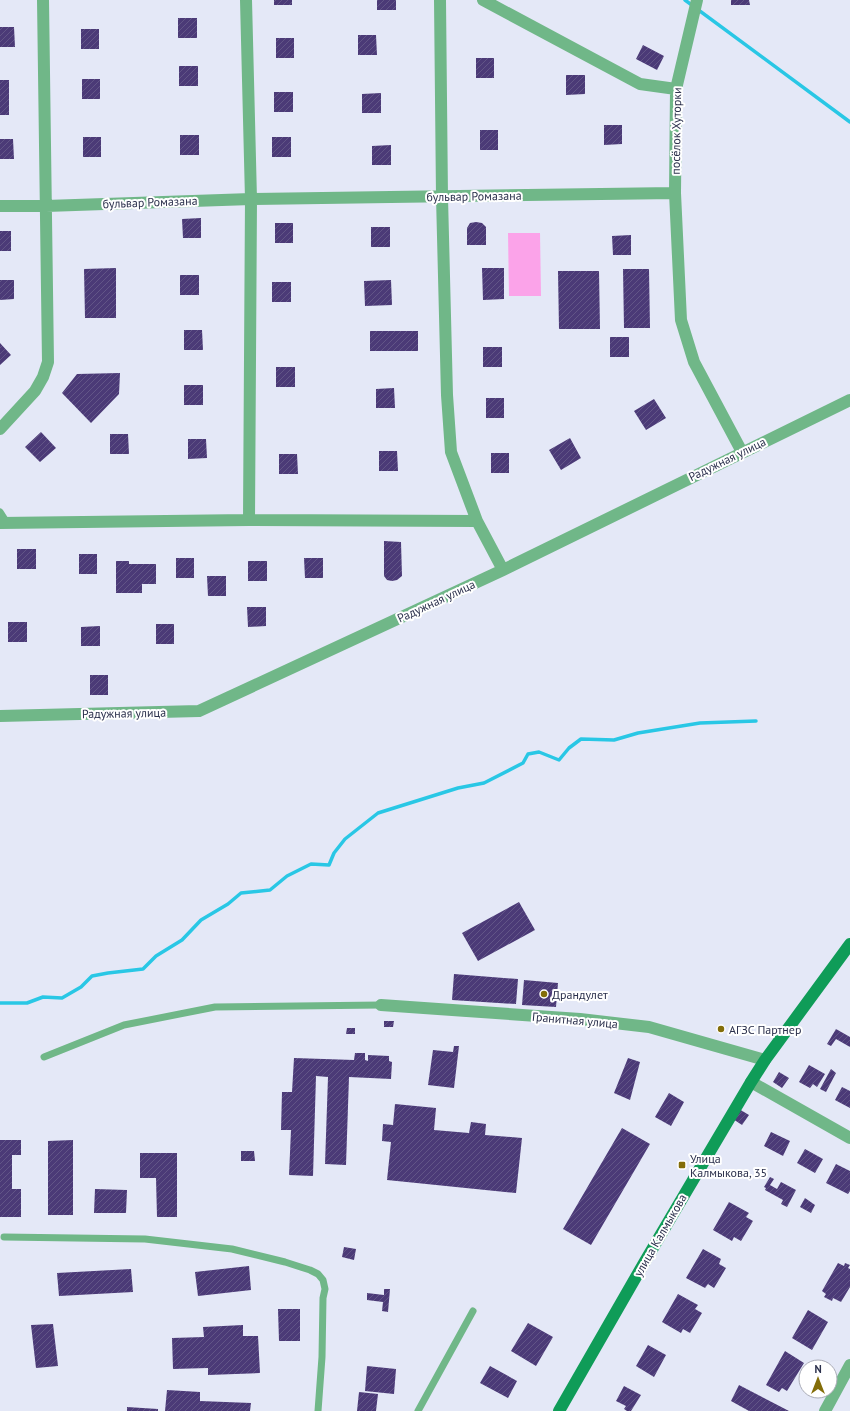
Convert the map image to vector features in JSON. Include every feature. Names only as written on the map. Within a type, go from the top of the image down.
[{"type":"main road","name":"улица Калмыкова","points":[[559,1411],[644,1263],[765,1060],[850,944]]},
{"type":"street","points":[[0,429],[35,391],[43,377],[48,362],[43,0]]},
{"type":"street","points":[[246,0],[251,199],[249,520]]},
{"type":"street","points":[[440,0],[442,197],[447,395],[451,452],[477,521],[503,570]]},
{"type":"street","points":[[484,0],[640,84],[676,89]]},
{"type":"street","name":"посёлок Хуторки","points":[[675,193],[676,89],[697,0]]},
{"type":"street","points":[[675,193],[681,320],[694,362],[742,452]]},
{"type":"street","name":"бульвар Ромазана","points":[[0,206],[46,206],[251,199],[675,193]]},
{"type":"street","name":"Радужная улица","points":[[0,716],[199,711],[503,570],[850,400]]},
{"type":"street","points":[[3,523],[249,520],[477,521]]},
{"type":"street","name":"Гранитная улица","points":[[380,1005],[580,1019],[649,1027],[765,1060]]},
{"type":"street","points":[[752,1082],[850,1138]]},
{"type":"street","points":[[825,1411],[850,1365]]},
{"type":"lane","points":[[0,512],[3,523]]},
{"type":"lane","points":[[44,1057],[124,1025],[215,1007],[380,1005]]},
{"type":"lane","points":[[4,1237],[145,1239],[232,1249],[285,1262],[318,1274],[323,1280],[325,1289],[323,1298],[322,1357],[318,1411]]},
{"type":"lane","points":[[418,1411],[473,1311]]},
{"type":"shaded area","points":[[508,233],[540,233],[541,296],[509,296]]},
{"type":"building","points":[[274,0],[292,0],[292,5],[274,5]]},
{"type":"building","points":[[377,0],[396,0],[396,10],[377,10]]},
{"type":"building","points":[[731,0],[749,0],[750,5],[731,5]]},
{"type":"building","points":[[178,18],[197,18],[197,38],[178,38]]},
{"type":"building","points":[[0,27],[14,27],[15,47],[0,47]]},
{"type":"building","points":[[81,29],[99,29],[99,49],[81,49]]},
{"type":"building","points":[[358,35],[376,35],[377,55],[358,55]]},
{"type":"building","points":[[276,38],[294,38],[294,58],[276,58]]},
{"type":"building","points":[[643,45],[664,56],[657,70],[636,59]]},
{"type":"building","points":[[476,58],[494,58],[494,78],[476,78]]},
{"type":"building","points":[[179,66],[198,66],[198,86],[179,86]]},
{"type":"building","points":[[566,75],[585,75],[585,94],[566,95]]},
{"type":"building","points":[[82,79],[100,79],[100,99],[82,99]]},
{"type":"building","points":[[0,80],[9,80],[9,115],[0,115]]},
{"type":"building","points":[[274,92],[293,92],[293,112],[274,112]]},
{"type":"building","points":[[381,93],[381,113],[362,113],[362,94]]},
{"type":"building","points":[[604,125],[622,125],[622,144],[604,145]]},
{"type":"building","points":[[480,130],[498,130],[498,150],[480,150]]},
{"type":"building","points":[[180,135],[199,135],[199,155],[180,155]]},
{"type":"building","points":[[83,137],[101,137],[101,157],[83,157]]},
{"type":"building","points":[[272,137],[291,137],[291,157],[272,157]]},
{"type":"building","points":[[0,139],[13,139],[14,159],[0,159]]},
{"type":"building","points":[[391,145],[391,165],[372,165],[372,146]]},
{"type":"building","points":[[201,218],[201,238],[183,238],[182,219]]},
{"type":"building","points":[[275,223],[293,223],[293,243],[275,243]]},
{"type":"building","points":[[470,223],[482,223],[486,227],[486,245],[467,245],[467,228]]},
{"type":"building","points":[[371,227],[390,227],[390,247],[371,247]]},
{"type":"building","points":[[0,231],[11,231],[11,251],[0,251]]},
{"type":"building","points":[[631,235],[631,255],[613,255],[612,236]]},
{"type":"building","points":[[116,268],[116,318],[85,318],[84,269]]},
{"type":"building","points":[[482,268],[504,268],[504,299],[483,300]]},
{"type":"building","points":[[623,269],[649,269],[650,328],[624,328]]},
{"type":"building","points":[[558,271],[599,271],[600,329],[559,329]]},
{"type":"building","points":[[180,275],[199,275],[199,295],[180,295]]},
{"type":"building","points":[[0,280],[14,280],[14,299],[0,300]]},
{"type":"building","points":[[391,280],[392,305],[365,306],[364,281]]},
{"type":"building","points":[[272,282],[291,282],[291,302],[272,302]]},
{"type":"building","points":[[184,330],[202,330],[203,350],[184,350]]},
{"type":"building","points":[[370,331],[418,331],[418,351],[370,351]]},
{"type":"building","points":[[610,337],[629,337],[629,357],[610,357]]},
{"type":"building","points":[[0,343],[11,355],[0,365]]},
{"type":"building","points":[[483,347],[502,347],[502,367],[483,367]]},
{"type":"building","points":[[276,367],[295,367],[295,387],[276,387]]},
{"type":"building","points":[[120,373],[119,394],[91,423],[62,393],[77,374]]},
{"type":"building","points":[[184,385],[203,385],[203,405],[184,405]]},
{"type":"building","points":[[394,388],[395,408],[376,408],[376,389]]},
{"type":"building","points":[[486,398],[504,398],[504,418],[486,418]]},
{"type":"building","points":[[654,399],[666,418],[646,430],[634,411]]},
{"type":"building","points":[[41,432],[56,448],[40,462],[25,447]]},
{"type":"building","points":[[110,434],[128,434],[129,454],[110,454]]},
{"type":"building","points":[[570,438],[581,458],[561,470],[549,450]]},
{"type":"building","points":[[188,439],[206,439],[207,458],[188,459]]},
{"type":"building","points":[[379,451],[397,451],[398,471],[379,471]]},
{"type":"building","points":[[491,453],[509,453],[509,473],[491,473]]},
{"type":"building","points":[[279,454],[297,454],[298,474],[279,474]]},
{"type":"building","points":[[384,541],[401,542],[402,576],[397,580],[387,580],[384,576]]},
{"type":"building","points":[[17,549],[36,549],[36,569],[17,569]]},
{"type":"building","points":[[79,554],[97,554],[97,574],[79,574]]},
{"type":"building","points":[[176,558],[194,558],[194,578],[176,578]]},
{"type":"building","points":[[304,558],[323,558],[323,578],[305,578]]},
{"type":"building","points":[[116,561],[129,561],[129,564],[156,564],[156,584],[142,584],[142,593],[116,593]]},
{"type":"building","points":[[248,561],[267,561],[267,581],[248,581]]},
{"type":"building","points":[[207,576],[226,576],[226,596],[208,596]]},
{"type":"building","points":[[247,607],[266,607],[266,626],[248,627]]},
{"type":"building","points":[[8,622],[27,622],[27,642],[8,642]]},
{"type":"building","points":[[156,624],[174,624],[174,644],[156,644]]},
{"type":"building","points":[[100,626],[100,646],[81,646],[81,627]]},
{"type":"building","points":[[90,675],[108,675],[108,695],[90,695]]},
{"type":"building","points":[[519,902],[535,930],[478,961],[462,933]]},
{"type":"building","points":[[454,974],[518,979],[516,1004],[452,1000]]},
{"type":"building","points":[[524,980],[558,983],[556,1007],[522,1005]]},
{"type":"building","points":[[384,1021],[394,1021],[393,1027],[384,1027]]},
{"type":"building","points":[[347,1028],[355,1028],[355,1034],[346,1034]]},
{"type":"building","points":[[836,1029],[850,1037],[850,1047],[836,1039],[831,1046],[827,1044]]},
{"type":"building","points":[[454,1046],[459,1046],[454,1088],[428,1085],[433,1050],[453,1052]]},
{"type":"building","points":[[355,1053],[365,1053],[365,1060],[368,1061],[368,1055],[389,1056],[389,1061],[392,1062],[391,1079],[349,1077],[346,1165],[325,1164],[328,1077],[316,1076],[313,1176],[289,1175],[291,1130],[281,1130],[282,1092],[292,1092],[294,1058],[354,1060]]},
{"type":"building","points":[[628,1058],[640,1062],[630,1100],[614,1093]]},
{"type":"building","points":[[809,1065],[825,1074],[817,1087],[813,1084],[810,1088],[799,1082]]},
{"type":"building","points":[[831,1069],[836,1073],[826,1092],[820,1089]]},
{"type":"building","points":[[779,1072],[789,1078],[782,1088],[773,1082]]},
{"type":"building","points":[[842,1087],[850,1091],[850,1108],[835,1100]]},
{"type":"building","points":[[669,1093],[684,1102],[671,1126],[655,1117]]},
{"type":"building","points":[[395,1104],[436,1108],[434,1130],[469,1133],[471,1122],[486,1124],[485,1135],[522,1138],[516,1193],[387,1180],[391,1142],[382,1141],[383,1124],[393,1125]]},
{"type":"building","points":[[739,1109],[749,1115],[742,1125],[733,1119]]},
{"type":"building","points":[[622,1128],[650,1144],[591,1245],[563,1229]]},
{"type":"building","points":[[771,1132],[790,1141],[783,1156],[764,1146]]},
{"type":"building","points":[[0,1140],[21,1140],[21,1155],[12,1155],[12,1189],[21,1189],[21,1217],[0,1217]]},
{"type":"building","points":[[73,1140],[73,1215],[48,1215],[48,1141]]},
{"type":"building","points":[[805,1149],[823,1159],[815,1173],[797,1163]]},
{"type":"building","points":[[241,1151],[254,1151],[255,1161],[241,1161]]},
{"type":"building","points":[[140,1153],[177,1153],[177,1217],[157,1217],[156,1178],[140,1178]]},
{"type":"building","points":[[836,1164],[850,1171],[850,1191],[848,1194],[826,1183]]},
{"type":"building","points":[[770,1177],[774,1179],[770,1185],[777,1189],[781,1182],[796,1190],[787,1207],[781,1204],[783,1200],[765,1190],[766,1188],[764,1187]]},
{"type":"building","points":[[95,1189],[127,1190],[126,1213],[94,1213]]},
{"type":"building","points":[[805,1198],[815,1205],[811,1213],[800,1207]]},
{"type":"building","points":[[729,1202],[749,1213],[746,1217],[753,1221],[741,1241],[734,1237],[732,1241],[713,1230]]},
{"type":"building","points":[[344,1247],[356,1249],[354,1260],[342,1257]]},
{"type":"building","points":[[703,1249],[721,1259],[719,1264],[726,1268],[714,1288],[708,1284],[705,1288],[686,1278]]},
{"type":"building","points":[[838,1263],[844,1266],[845,1263],[850,1265],[848,1268],[850,1269],[850,1287],[841,1302],[833,1298],[832,1301],[824,1297],[826,1294],[822,1291]]},
{"type":"building","points":[[249,1266],[251,1290],[198,1296],[195,1272]]},
{"type":"building","points":[[131,1269],[133,1292],[59,1296],[57,1273]]},
{"type":"building","points":[[384,1289],[390,1289],[388,1312],[382,1311],[383,1302],[367,1300],[367,1293],[384,1295]]},
{"type":"building","points":[[678,1294],[698,1305],[695,1309],[702,1313],[690,1333],[683,1329],[681,1333],[662,1322]]},
{"type":"building","points":[[278,1309],[300,1309],[300,1341],[279,1341]]},
{"type":"building","points":[[808,1310],[828,1322],[812,1350],[792,1338]]},
{"type":"building","points":[[528,1323],[553,1337],[536,1366],[511,1351]]},
{"type":"building","points":[[53,1324],[58,1366],[36,1368],[31,1325]]},
{"type":"building","points":[[243,1325],[243,1336],[258,1336],[260,1373],[208,1375],[208,1368],[173,1369],[172,1338],[204,1337],[203,1327]]},
{"type":"building","points":[[648,1345],[666,1355],[654,1377],[636,1366]]},
{"type":"building","points":[[785,1351],[798,1359],[798,1373],[787,1391],[782,1388],[779,1392],[766,1385]]},
{"type":"building","points":[[367,1366],[396,1369],[394,1394],[365,1391]]},
{"type":"building","points":[[490,1366],[517,1381],[508,1398],[480,1383]]},
{"type":"building","points":[[739,1385],[789,1411],[749,1411],[731,1401]]},
{"type":"building","points":[[624,1386],[641,1395],[631,1411],[624,1409],[626,1406],[616,1401]]},
{"type":"building","points":[[167,1390],[200,1392],[200,1401],[251,1403],[250,1411],[165,1411]]},
{"type":"building","points":[[359,1392],[378,1394],[376,1411],[357,1411]]},
{"type":"building","points":[[127,1407],[158,1409],[158,1411],[127,1411]]},
{"type":"waterway","points":[[685,0],[850,122]]},
{"type":"waterway","points":[[0,1003],[27,1003],[43,997],[62,998],[81,987],[92,976],[143,969],[156,956],[182,940],[201,920],[228,904],[241,893],[270,890],[287,876],[311,864],[329,865],[334,853],[345,839],[378,813],[458,788],[484,783],[523,763],[528,754],[539,752],[559,760],[569,748],[581,739],[614,740],[638,733],[700,723],[756,721]]},
{"type":"place","name":"Драндулет","points":[[544,994]]},
{"type":"place","name":"АГЗС Партнер","points":[[721,1029]]},
{"type":"place","name":"Улица Калмыкова, 35","points":[[682,1165]]}]
